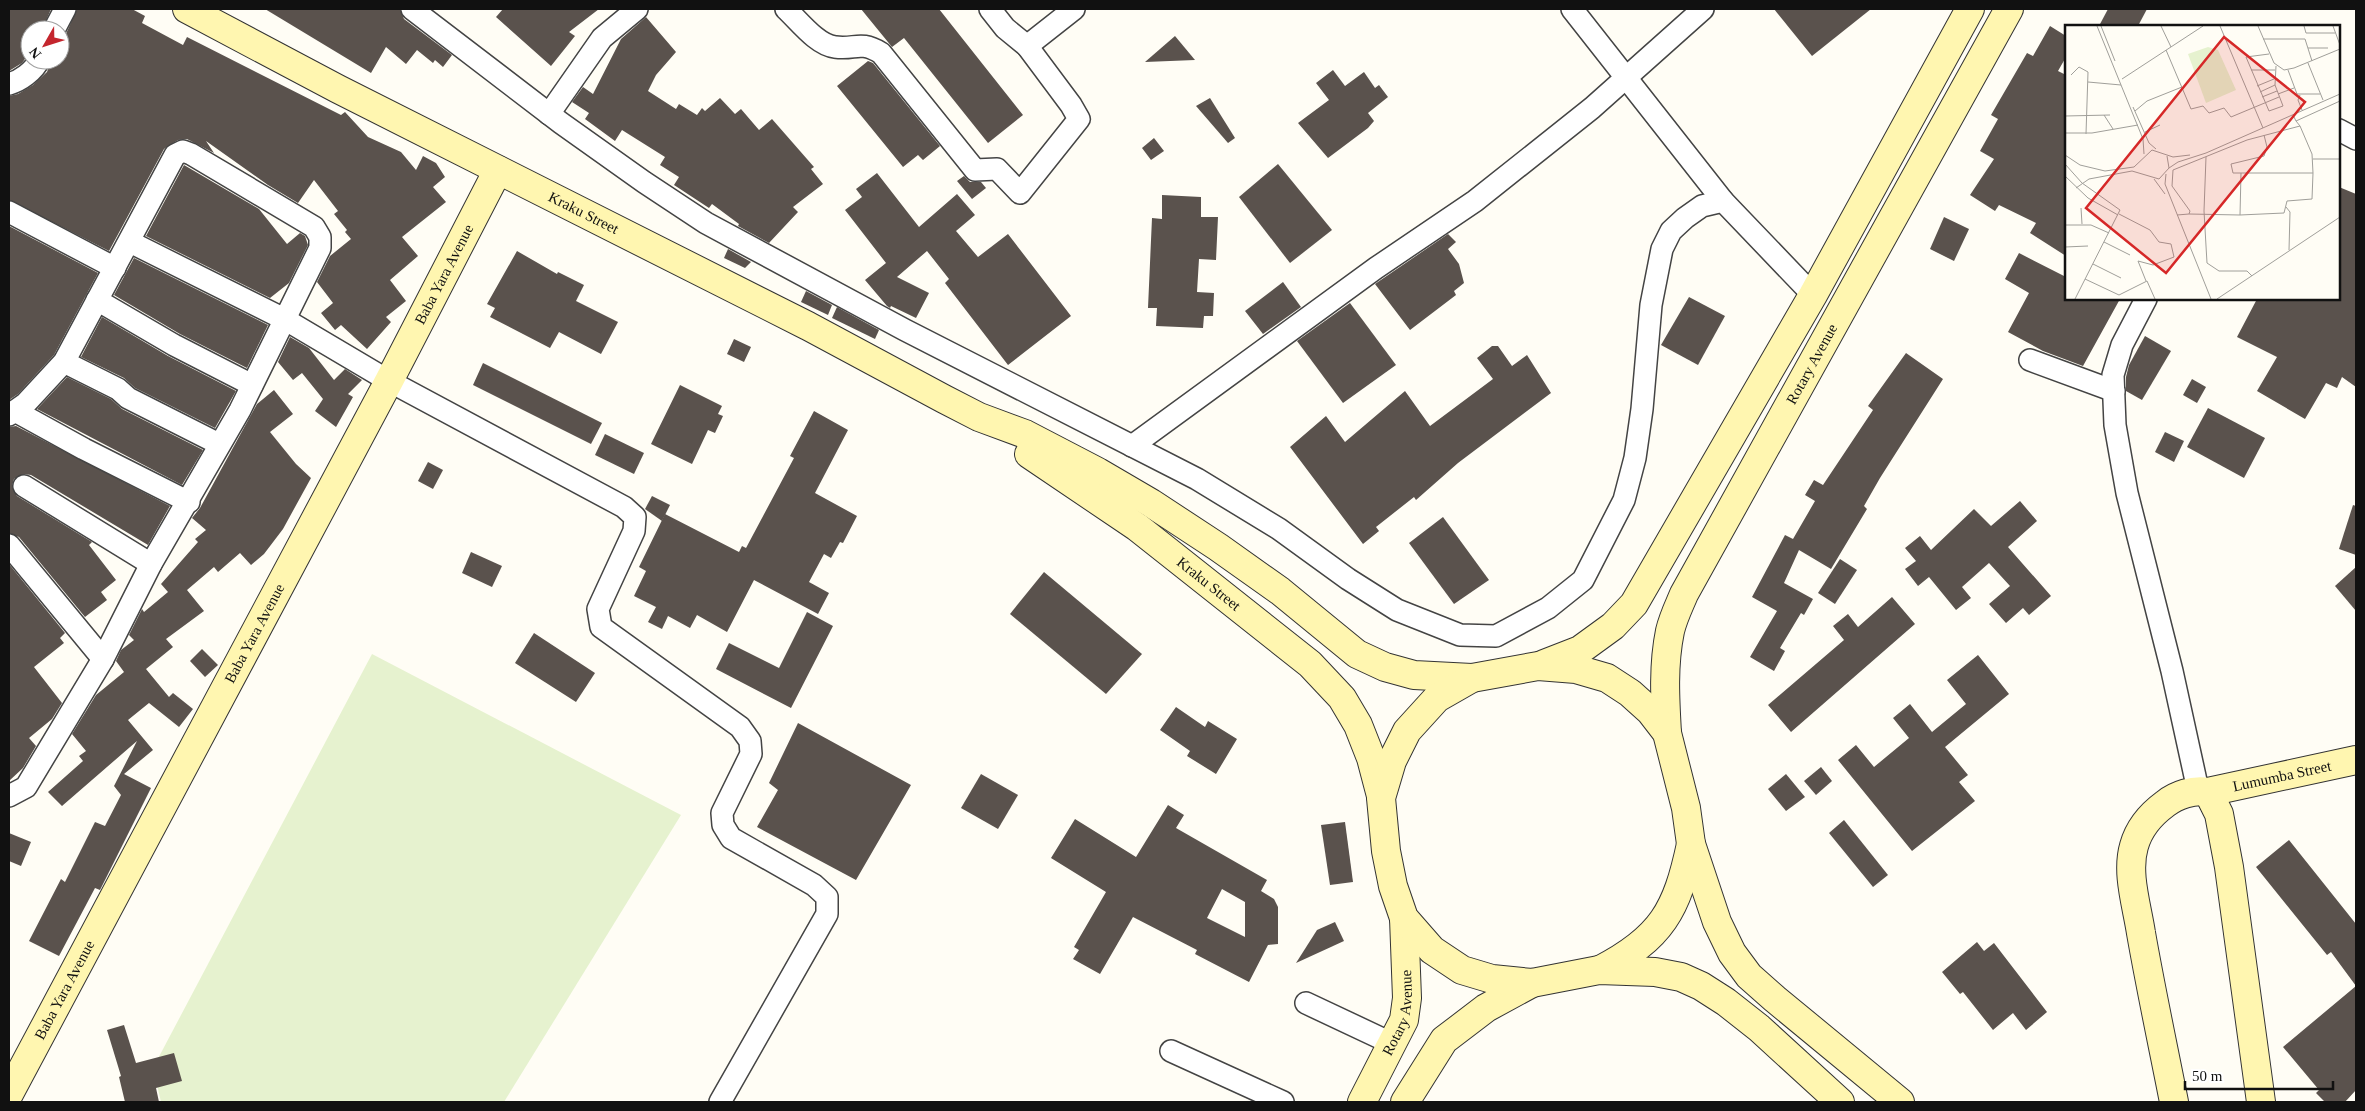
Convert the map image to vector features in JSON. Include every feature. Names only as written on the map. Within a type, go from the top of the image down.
[{"type":"main road","name":"Kraku Street","points":[[187,9],[498,170],[808,326],[979,417],[1025,434],[1152,503],[1218,546],[1280,592],[1357,654],[1385,667],[1414,676],[1472,678]]},
{"type":"main road","points":[[1840,1102],[1759,1028],[1726,1002],[1701,986],[1681,977],[1655,972],[1599,970],[1532,983],[1492,979],[1462,970],[1432,950],[1404,918],[1392,886],[1386,851],[1382,798],[1392,762],[1407,731],[1437,698],[1472,678],[1538,666],[1580,650],[1613,626],[1634,604],[1813,295],[1970,9]]},
{"type":"main road","name":"Rotary Avenue","points":[[1667,733],[1664,675],[1666,656],[1670,629],[1684,594],[2009,9]]},
{"type":"main road","points":[[1917,103],[1947,121]]},
{"type":"main road","name":"Baba Yara Avenue","points":[[9,1094],[389,381],[498,170]]},
{"type":"main road","name":"Kraku Street","points":[[979,417],[1019,448],[1087,491],[1137,528],[1310,664],[1342,698],[1358,725],[1371,758],[1382,798]]},
{"type":"main road","points":[[1538,666],[1576,669],[1606,678],[1630,693],[1650,711],[1667,733],[1686,808],[1691,844],[1717,922],[1732,953],[1749,976],[1900,1102]]},
{"type":"main road","name":"Lumumba Street","points":[[2174,1102],[2131,869],[2134,847],[2143,827],[2154,812],[2171,800],[2203,791],[2356,760]]},
{"type":"main road","points":[[2203,791],[2219,814],[2227,858],[2261,1102]]},
{"type":"main road","points":[[1599,970],[1628,956],[1652,935],[1670,912],[1684,880],[1691,844]]},
{"type":"main road","name":"Rotary Avenue","points":[[1362,1102],[1404,1020],[1407,998],[1404,918]]},
{"type":"main road","points":[[1404,1102],[1444,1040],[1486,1008],[1532,983]]},
{"type":"street","points":[[412,9],[548,114],[644,182],[706,222],[905,330],[1237,502],[1279,528],[1348,579],[1397,610],[1460,635],[1496,636],[1548,608],[1583,580],[1606,539],[1624,500],[1635,458],[1642,409],[1651,305],[1662,249],[1671,231],[1685,218],[1702,206],[1723,201]]},
{"type":"street","points":[[548,114],[602,38],[636,9]]},
{"type":"street","points":[[786,9],[820,40],[835,48],[868,46],[881,53],[975,170],[997,169],[1009,179],[1020,193],[1079,119],[1071,105],[1027,46],[1005,28],[990,9]]},
{"type":"street","points":[[1027,46],[1074,9]]},
{"type":"street","points":[[1572,9],[1723,201],[1813,295]]},
{"type":"street","points":[[1132,446],[1376,268],[1475,201],[1592,108],[1703,9]]},
{"type":"street","points":[[9,84],[32,70]]},
{"type":"street","points":[[2340,131],[2356,139]]},
{"type":"street","points":[[9,796],[26,787],[102,660],[151,564],[189,502],[252,386],[320,248],[320,237],[314,227],[192,154],[183,151],[175,155],[64,362],[26,403],[12,413],[189,502]]},
{"type":"street","points":[[9,212],[115,268]]},
{"type":"street","points":[[130,242],[286,320],[389,381],[624,507],[635,517],[634,531],[598,608],[601,627],[740,727],[750,741],[751,754],[722,813],[723,825],[731,838],[814,886],[826,898],[827,914],[720,1102]]},
{"type":"street","points":[[97,300],[174,345],[252,386]]},
{"type":"street","points":[[2145,300],[2122,345],[2112,375],[2115,426],[2127,493],[2203,791]]},
{"type":"street","points":[[2030,360],[2114,391]]},
{"type":"street","points":[[64,362],[109,384],[128,398],[219,444]]},
{"type":"street","points":[[24,486],[151,564]]},
{"type":"street","points":[[9,545],[102,660]]},
{"type":"street","points":[[1306,1003],[1393,1044]]},
{"type":"street","points":[[1171,1051],[1283,1102]]},
{"type":"green space","points":[[372,654],[681,815],[504,1102],[161,1102],[153,1068]]},
{"type":"building","points":[[9,9],[51,9],[46,20],[20,20],[20,64],[9,71]]},
{"type":"building","points":[[77,9],[132,9],[145,16],[142,23],[183,45],[187,37],[341,115],[345,112],[368,137],[401,152],[416,170],[423,156],[436,163],[445,177],[433,187],[446,202],[402,237],[418,256],[390,280],[406,301],[386,317],[391,322],[367,349],[341,325],[335,330],[321,313],[333,303],[317,282],[330,256],[351,239],[345,232],[347,230],[334,214],[338,211],[314,180],[298,203],[268,185],[206,141],[214,153],[187,139],[178,140],[164,149],[109,251],[9,200],[9,96],[18,94],[33,85],[48,70],[70,70],[70,25]]},
{"type":"building","points":[[265,9],[400,9],[404,19],[452,55],[443,67],[435,60],[433,63],[417,50],[406,64],[386,47],[371,73]]},
{"type":"building","points":[[503,9],[599,9],[569,32],[575,36],[551,66],[496,17]]},
{"type":"building","points":[[861,9],[939,9],[1023,115],[988,143],[904,38],[892,47]]},
{"type":"building","points":[[1774,9],[1871,9],[1812,56]]},
{"type":"building","points":[[2108,9],[2147,9],[2139,25],[2100,25]]},
{"type":"building","points":[[646,17],[676,52],[656,75],[648,91],[676,109],[679,104],[697,115],[702,108],[705,111],[720,98],[735,114],[741,109],[759,130],[772,119],[814,167],[811,169],[823,184],[793,207],[798,212],[769,243],[738,226],[739,224],[712,204],[709,208],[674,185],[679,177],[660,165],[665,157],[622,130],[615,141],[585,119],[589,113],[572,102],[583,87],[593,94],[621,39]]},
{"type":"building","points":[[2050,26],[2065,35],[2065,59],[2058,71],[2065,74],[2065,255],[2030,233],[2036,223],[1999,205],[1995,211],[1970,195],[1994,159],[1980,151],[1998,119],[1991,115],[2027,53],[2033,56]]},
{"type":"building","points":[[1175,36],[1195,60],[1145,62]]},
{"type":"building","points":[[868,61],[873,63],[940,146],[923,160],[918,155],[903,167],[837,86]]},
{"type":"building","points":[[1333,70],[1345,86],[1364,72],[1375,88],[1379,85],[1388,97],[1368,113],[1374,121],[1368,128],[1328,158],[1298,123],[1329,100],[1316,83]]},
{"type":"building","points":[[1210,98],[1235,138],[1228,143],[1196,106]]},
{"type":"building","points":[[1154,138],[1164,151],[1151,160],[1142,148]]},
{"type":"building","points":[[1278,164],[1332,230],[1290,263],[1239,197]]},
{"type":"building","points":[[184,165],[259,209],[287,244],[300,233],[305,236],[308,245],[289,283],[270,298],[146,236]]},
{"type":"building","points":[[877,173],[919,227],[957,194],[975,215],[956,231],[978,257],[1008,234],[1071,316],[1008,365],[945,283],[949,279],[927,251],[897,277],[929,293],[916,318],[891,306],[890,308],[887,306],[865,280],[886,263],[845,210],[862,197],[856,189]]},
{"type":"building","points":[[964,176],[970,182],[981,182],[986,188],[972,199],[957,181]]},
{"type":"building","points":[[2340,187],[2356,194],[2356,387],[2342,377],[2337,388],[2326,383],[2305,419],[2257,391],[2277,357],[2237,337],[2256,300],[2340,300]]},
{"type":"building","points":[[1162,195],[1201,197],[1201,217],[1218,217],[1216,260],[1199,259],[1197,292],[1214,293],[1213,316],[1204,316],[1203,328],[1156,326],[1157,308],[1148,308],[1152,218],[1162,219]]},
{"type":"building","points":[[1944,217],[1969,229],[1954,261],[1930,249]]},
{"type":"building","points":[[9,226],[98,273],[54,355],[18,394],[9,400]]},
{"type":"building","points":[[1448,234],[1456,242],[1448,249],[1459,264],[1464,283],[1454,291],[1456,295],[1410,330],[1375,284]]},
{"type":"building","points":[[728,249],[751,262],[745,268],[724,258]]},
{"type":"building","points":[[517,251],[557,274],[558,272],[584,285],[576,301],[618,322],[601,354],[559,332],[550,348],[490,317],[495,308],[487,304]]},
{"type":"building","points":[[2019,253],[2065,276],[2065,300],[2119,300],[2083,366],[2043,351],[2008,332],[2029,293],[2005,279]]},
{"type":"building","points":[[134,258],[268,325],[247,368],[180,334],[114,295]]},
{"type":"building","points":[[1283,282],[1301,307],[1263,334],[1245,311]]},
{"type":"building","points":[[806,291],[832,305],[828,315],[801,302]]},
{"type":"building","points":[[1689,297],[1725,316],[1698,365],[1661,345]]},
{"type":"building","points":[[1350,303],[1396,365],[1343,403],[1297,341]]},
{"type":"building","points":[[837,307],[879,330],[875,339],[832,318]]},
{"type":"building","points":[[102,317],[168,356],[236,391],[215,428],[135,388],[124,378],[81,357]]},
{"type":"building","points":[[2145,336],[2171,351],[2142,400],[2126,391],[2126,377],[2129,365]]},
{"type":"building","points":[[290,337],[309,348],[334,380],[345,369],[362,380],[348,394],[353,397],[336,427],[315,411],[323,399],[302,373],[293,380],[278,362]]},
{"type":"building","points":[[734,339],[751,347],[744,362],[727,354]]},
{"type":"building","points":[[1492,346],[1498,346],[1512,366],[1527,355],[1551,393],[1458,463],[1416,500],[1414,497],[1376,527],[1379,531],[1363,544],[1290,447],[1326,416],[1345,442],[1405,391],[1430,426],[1493,379],[1477,358]]},
{"type":"building","points":[[1906,353],[1943,379],[1880,478],[1864,506],[1867,509],[1831,569],[1799,550],[1784,583],[1813,599],[1804,615],[1801,613],[1780,648],[1785,651],[1774,671],[1750,657],[1777,611],[1752,597],[1785,535],[1793,539],[1815,501],[1805,495],[1814,480],[1823,485],[1873,410],[1868,406]]},
{"type":"building","points":[[483,363],[602,423],[591,444],[473,385]]},
{"type":"building","points":[[67,377],[111,399],[122,409],[203,450],[182,485],[37,409]]},
{"type":"building","points":[[2192,379],[2206,387],[2197,403],[2183,395]]},
{"type":"building","points":[[680,385],[722,406],[718,414],[723,416],[715,433],[708,430],[692,464],[651,444]]},
{"type":"building","points":[[274,390],[293,414],[270,432],[296,464],[311,478],[283,529],[264,554],[251,565],[240,553],[218,572],[214,567],[187,590],[204,611],[166,639],[173,647],[146,669],[169,697],[173,693],[193,709],[179,727],[149,703],[128,720],[153,750],[124,774],[151,788],[100,890],[95,888],[59,956],[29,941],[61,879],[65,882],[95,822],[105,826],[121,795],[114,786],[137,741],[62,806],[48,792],[83,761],[79,756],[86,751],[72,734],[96,695],[124,672],[116,661],[121,650],[134,640],[129,635],[142,609],[144,612],[168,592],[161,584],[198,542],[195,539],[206,530],[192,518],[200,508],[257,404]]},
{"type":"building","points":[[2208,408],[2265,438],[2244,478],[2187,447]]},
{"type":"building","points":[[814,411],[848,430],[815,493],[857,516],[843,543],[840,542],[831,558],[824,554],[809,582],[829,593],[818,614],[754,580],[727,632],[697,615],[690,628],[668,616],[662,629],[648,622],[656,607],[634,596],[646,571],[639,567],[665,514],[739,552],[742,546],[746,548],[794,458],[790,456]]},
{"type":"building","points":[[16,426],[170,506],[148,545],[31,475],[24,474],[14,479],[12,486],[17,496],[92,542],[89,545],[116,580],[101,592],[107,600],[85,617],[19,537],[9,533],[9,427]]},
{"type":"building","points":[[2165,432],[2184,441],[2174,462],[2155,452]]},
{"type":"building","points":[[605,434],[644,453],[634,474],[595,455]]},
{"type":"building","points":[[428,462],[443,470],[433,489],[418,481]]},
{"type":"building","points":[[652,496],[670,505],[662,521],[645,509]]},
{"type":"building","points":[[2020,501],[2037,521],[2008,547],[2051,596],[2029,615],[2023,608],[2006,623],[1989,604],[2010,586],[1989,563],[1962,587],[1971,598],[1956,610],[1929,577],[1918,586],[1905,569],[1916,561],[1905,548],[1920,536],[1931,550],[1974,509],[1991,526]]},
{"type":"building","points":[[2353,505],[2356,506],[2356,555],[2339,549]]},
{"type":"building","points":[[1443,517],[1489,580],[1454,604],[1409,543]]},
{"type":"building","points":[[471,552],[502,566],[492,587],[462,573]]},
{"type":"building","points":[[1840,559],[1857,570],[1835,604],[1818,593]]},
{"type":"building","points":[[9,564],[65,633],[60,638],[64,643],[34,667],[62,703],[52,719],[29,738],[36,746],[23,768],[9,781]]},
{"type":"building","points":[[2356,567],[2356,611],[2335,586]]},
{"type":"building","points":[[1044,572],[1142,654],[1106,694],[1010,614]]},
{"type":"building","points":[[1892,597],[1915,624],[1791,732],[1768,705],[1844,640],[1833,626],[1848,614],[1858,627]]},
{"type":"building","points":[[807,612],[833,626],[791,708],[716,669],[729,643],[779,668]]},
{"type":"building","points":[[534,633],[595,673],[576,702],[515,663]]},
{"type":"building","points":[[202,649],[218,665],[205,677],[190,661]]},
{"type":"building","points":[[1978,655],[2009,694],[1945,747],[1968,775],[1959,782],[1975,801],[1912,851],[1838,760],[1856,745],[1874,767],[1909,738],[1893,718],[1910,704],[1932,732],[1966,704],[1947,680]]},
{"type":"building","points":[[1176,707],[1205,727],[1208,721],[1237,739],[1216,774],[1187,756],[1190,751],[1160,730]]},
{"type":"building","points":[[798,723],[911,785],[856,880],[757,827],[778,790],[769,783]]},
{"type":"building","points":[[1821,767],[1832,781],[1816,795],[1804,781]]},
{"type":"building","points":[[981,774],[1018,795],[998,829],[961,808]]},
{"type":"building","points":[[1786,774],[1805,797],[1786,811],[1768,789]]},
{"type":"building","points":[[1168,805],[1184,815],[1176,828],[1267,880],[1261,891],[1274,899],[1278,907],[1278,944],[1268,945],[1249,982],[1195,954],[1197,950],[1133,917],[1100,974],[1073,959],[1079,950],[1074,947],[1106,892],[1051,858],[1075,819],[1136,857]],"holes":[[[1222,889],[1245,902],[1245,937],[1207,918]]]},
{"type":"building","points":[[1844,820],[1888,875],[1873,887],[1829,833]]},
{"type":"building","points":[[1345,822],[1353,882],[1330,885],[1321,825]]},
{"type":"building","points":[[9,833],[31,842],[21,866],[9,861]]},
{"type":"building","points":[[2289,840],[2356,924],[2356,986],[2331,952],[2327,955],[2256,867]]},
{"type":"building","points":[[1335,922],[1344,941],[1296,963],[1317,930]]},
{"type":"building","points":[[1977,942],[1984,951],[1994,943],[2047,1012],[2026,1030],[2013,1013],[1993,1030],[1963,992],[1960,994],[1942,972]]},
{"type":"building","points":[[2356,986],[2356,1090],[2345,1102],[2325,1102],[2316,1093],[2319,1090],[2283,1047]]},
{"type":"building","points":[[124,1025],[136,1063],[174,1053],[182,1081],[156,1088],[159,1102],[125,1102],[119,1077],[121,1076],[107,1030]]}]
